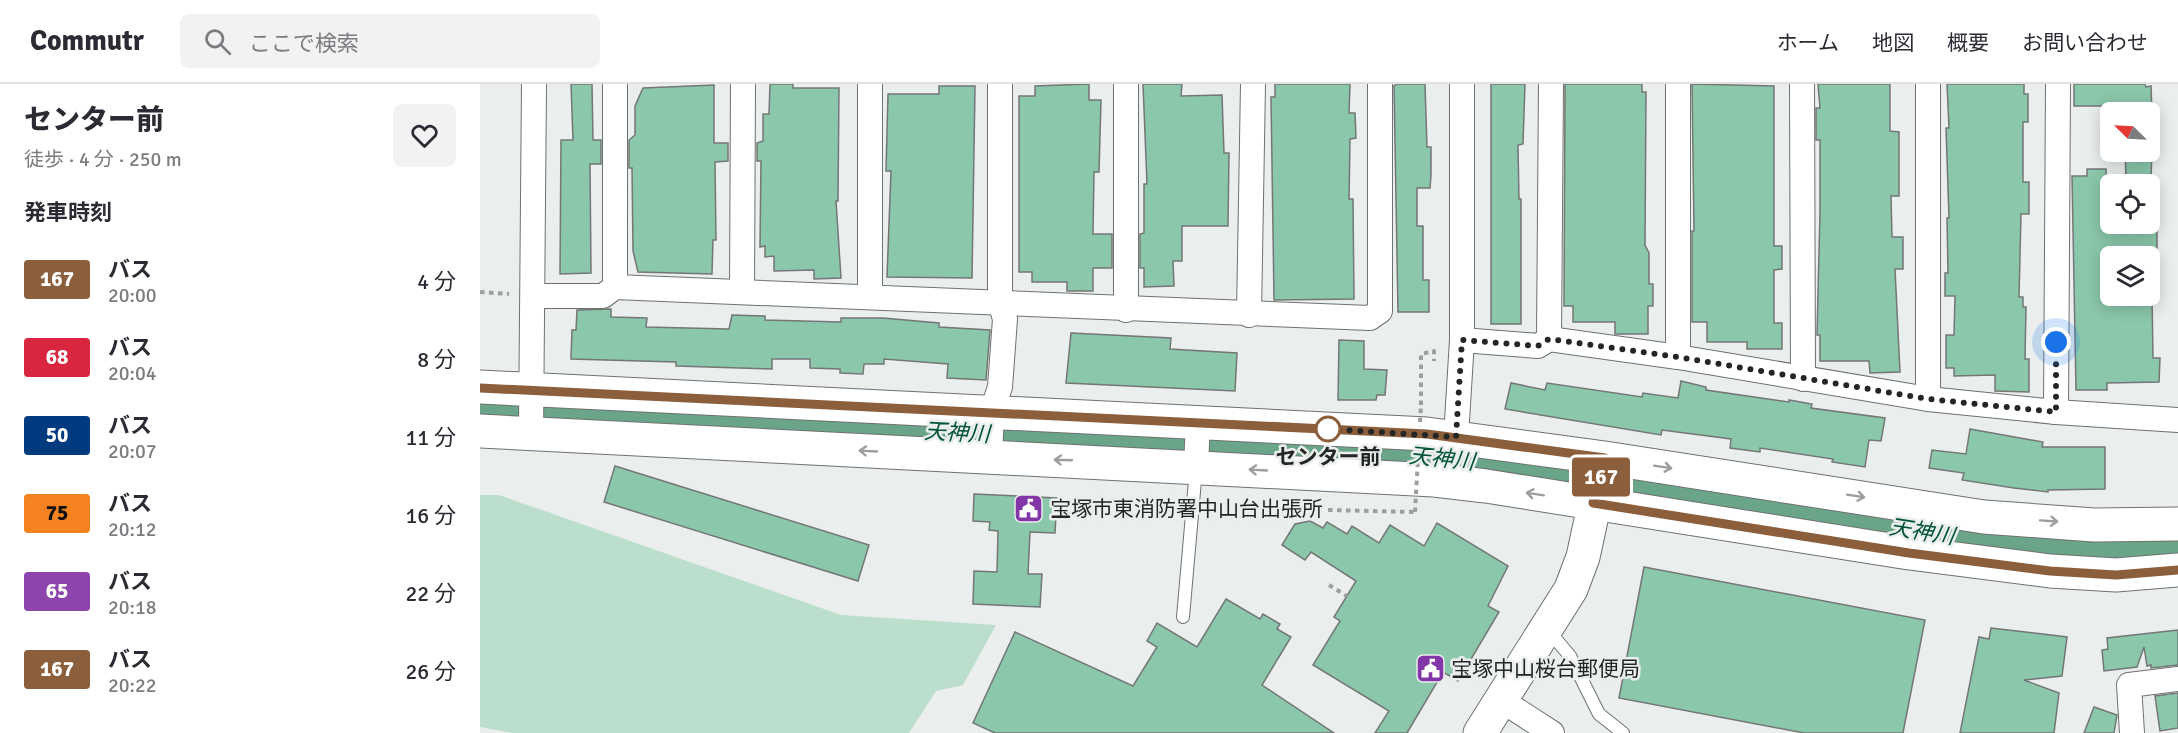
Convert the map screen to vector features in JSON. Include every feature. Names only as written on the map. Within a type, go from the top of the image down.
[{"type":"street","points":[[531,433],[534,84]]},
{"type":"street","points":[[615,84],[615,287]]},
{"type":"street","points":[[742,291],[743,84]]},
{"type":"street","points":[[870,84],[870,297]]},
{"type":"street","points":[[990,458],[992,411],[1000,387],[1005,319],[1000,302],[1000,84]]},
{"type":"street","points":[[1126,84],[1126,310]]},
{"type":"street","points":[[1249,315],[1253,84]]},
{"type":"street","points":[[533,296],[603,296],[615,287],[1000,302],[1126,310],[1371,318],[1380,311],[1380,84]]},
{"type":"street","points":[[1456,437],[1462,340],[1462,84]]},
{"type":"street","points":[[1549,339],[1551,84]]},
{"type":"street","points":[[1678,84],[1678,357]]},
{"type":"street","points":[[1802,84],[1803,379]]},
{"type":"street","points":[[1928,84],[1928,399]]},
{"type":"street","points":[[2056,412],[2058,84]]},
{"type":"street","points":[[1462,340],[1538,346],[1549,339],[1678,357],[1928,399],[2056,412],[2178,420]]},
{"type":"street","points":[[480,387],[992,411],[1434,480],[1599,480],[1919,506],[1984,517],[2083,524],[2178,524]]},
{"type":"street","points":[[480,431],[990,458],[1197,443],[1456,437],[1599,480],[1909,553],[2061,571],[2116,575],[2178,570]]},
{"type":"street","points":[[1480,733],[1570,589],[1580,565],[1599,480]]},
{"type":"street","points":[[1909,553],[1919,506]]},
{"type":"street","points":[[2132,733],[2129,685],[2178,679]]},
{"type":"street","points":[[1501,700],[1552,733]]},
{"type":"lane","points":[[1183,617],[1197,443]]},
{"type":"lane","points":[[1547,629],[1570,656],[1599,714],[1623,733]]},
{"type":"path","points":[[1328,510],[1415,512],[1421,405],[1421,354],[1434,351],[1434,363]]},
{"type":"path","points":[[1329,585],[1347,596]]},
{"type":"green space","points":[[480,495],[499,495],[841,615],[996,625],[963,685],[936,691],[909,733],[513,733],[480,727]]},
{"type":"building","points":[[571,84],[592,84],[593,140],[601,140],[601,164],[590,164],[591,273],[560,274],[561,140],[573,140]]},
{"type":"building","points":[[770,84],[793,84],[793,88],[839,88],[838,201],[836,201],[841,278],[814,279],[814,270],[774,271],[774,256],[765,257],[765,246],[760,247],[761,161],[757,161],[757,143],[763,141],[763,114],[769,114]]},
{"type":"building","points":[[1089,84],[1089,100],[1101,100],[1099,172],[1094,172],[1093,234],[1112,234],[1112,268],[1093,268],[1093,291],[1067,291],[1067,282],[1032,282],[1032,272],[1019,272],[1019,96],[1035,96],[1035,86]]},
{"type":"building","points":[[1143,84],[1182,84],[1181,96],[1222,95],[1224,153],[1229,153],[1228,226],[1182,226],[1182,261],[1173,261],[1174,286],[1144,287],[1144,268],[1140,268],[1140,234],[1144,233],[1144,184],[1147,184]]},
{"type":"building","points":[[1275,84],[1350,84],[1349,113],[1355,113],[1356,138],[1350,139],[1349,199],[1353,199],[1354,299],[1274,300],[1271,97],[1275,97]]},
{"type":"building","points":[[1397,84],[1425,84],[1427,147],[1431,147],[1431,175],[1430,188],[1417,188],[1417,226],[1423,226],[1423,280],[1429,280],[1429,312],[1398,312],[1394,86]]},
{"type":"building","points":[[1491,84],[1525,84],[1523,144],[1518,145],[1519,199],[1521,199],[1521,324],[1491,324]]},
{"type":"building","points":[[1565,84],[1642,84],[1642,92],[1646,92],[1645,245],[1649,253],[1649,284],[1653,284],[1653,306],[1648,306],[1648,334],[1615,334],[1615,322],[1573,322],[1573,306],[1564,306]]},
{"type":"building","points":[[1692,84],[1774,86],[1774,246],[1782,246],[1782,269],[1774,270],[1774,323],[1782,323],[1782,349],[1747,349],[1747,342],[1707,342],[1707,322],[1692,322],[1692,231],[1694,231]]},
{"type":"building","points":[[1818,84],[1890,84],[1890,131],[1899,132],[1899,196],[1891,196],[1892,237],[1903,237],[1903,269],[1895,269],[1900,372],[1870,373],[1869,361],[1820,361],[1820,335],[1817,335],[1820,211],[1820,140],[1816,140],[1816,108],[1820,108]]},
{"type":"building","points":[[1947,84],[2024,84],[2024,94],[2028,94],[2028,122],[2023,122],[2023,182],[2029,182],[2029,214],[2021,214],[2019,297],[2023,297],[2023,307],[2026,307],[2025,359],[2029,359],[2029,392],[1995,391],[1995,375],[1954,376],[1954,368],[1946,368],[1946,335],[1954,335],[1955,296],[1945,296],[1945,273],[1948,273],[1947,218],[1949,218]]},
{"type":"building","points":[[2074,84],[2145,84],[2146,87],[2151,86],[2152,102],[2100,102],[2100,106],[2074,106]]},
{"type":"building","points":[[714,85],[714,143],[728,143],[728,161],[715,162],[716,240],[713,240],[712,274],[638,272],[633,251],[632,168],[629,168],[629,140],[635,135],[635,106],[643,88]]},
{"type":"building","points":[[939,86],[975,86],[972,278],[887,277],[891,171],[886,171],[888,94],[939,94]]},
{"type":"building","points":[[2125,162],[2152,162],[2151,174],[2126,174]]},
{"type":"building","points":[[2087,169],[2106,169],[2106,174],[2100,174],[2100,234],[2157,234],[2157,246],[2100,246],[2100,306],[2152,306],[2153,358],[2160,358],[2159,382],[2107,383],[2107,390],[2076,390],[2072,176],[2087,176]]},
{"type":"building","points":[[611,309],[611,317],[647,318],[646,327],[729,329],[732,315],[765,316],[765,320],[841,322],[841,318],[883,318],[939,323],[939,327],[990,330],[986,380],[947,378],[948,364],[884,359],[884,364],[864,364],[863,374],[840,373],[840,369],[810,368],[810,359],[772,359],[772,369],[676,366],[676,362],[571,359],[572,330],[576,330],[577,310]]},
{"type":"building","points":[[1071,333],[1171,338],[1170,349],[1237,353],[1235,391],[1066,383]]},
{"type":"building","points":[[1339,340],[1364,341],[1364,369],[1387,370],[1385,395],[1377,395],[1376,400],[1338,400]]},
{"type":"building","points":[[1681,381],[1706,387],[1706,390],[1789,402],[1789,400],[1812,404],[1811,408],[1885,418],[1881,441],[1869,440],[1865,467],[1832,462],[1833,459],[1760,448],[1760,452],[1730,448],[1731,439],[1662,430],[1661,435],[1505,409],[1511,383],[1545,390],[1547,383],[1642,397],[1643,393],[1678,398]]},
{"type":"building","points":[[1970,429],[2043,442],[2042,447],[2105,447],[2105,489],[2048,490],[2048,492],[2014,488],[1962,480],[1964,473],[1929,468],[1932,450],[1966,454]]},
{"type":"building","points":[[615,466],[869,545],[858,581],[604,502]]},
{"type":"building","points":[[974,494],[1057,498],[1055,533],[1030,532],[1028,574],[1042,574],[1040,607],[973,604],[974,571],[997,572],[998,531],[989,530],[990,522],[973,521]]},
{"type":"building","points":[[1310,521],[1323,528],[1327,522],[1347,534],[1352,526],[1379,543],[1390,525],[1424,546],[1437,523],[1508,566],[1488,606],[1499,612],[1458,681],[1443,672],[1407,733],[1375,733],[1389,711],[1313,665],[1340,621],[1334,617],[1356,581],[1311,552],[1305,560],[1282,545],[1295,524]]},
{"type":"building","points":[[1644,567],[1925,620],[1903,733],[1804,733],[1619,698]]},
{"type":"building","points":[[1226,599],[1260,619],[1263,614],[1280,624],[1277,629],[1291,637],[1262,685],[1334,733],[995,733],[973,723],[1015,632],[1133,686],[1157,647],[1147,641],[1157,623],[1197,647]]},
{"type":"building","points":[[1991,628],[2067,637],[2062,676],[2024,680],[2059,693],[2054,733],[1960,733],[1979,637],[1989,639]]},
{"type":"building","points":[[2178,630],[2178,665],[2151,668],[2151,665],[2147,666],[2144,647],[2137,667],[2104,671],[2102,650],[2108,649],[2107,638]]},
{"type":"building","points":[[2178,693],[2178,728],[2160,731],[2155,696]]},
{"type":"building","points":[[2094,707],[2117,715],[2114,733],[2084,733]]},
{"type":"waterway","name":"天神川","points":[[480,410],[510,410]]},
{"type":"waterway","name":"天神川","points":[[556,413],[1435,454],[1963,538],[2041,545],[2178,547]]},
{"type":"bus line","name":"167","points":[[480,388],[532,388],[830,405],[992,411],[1456,437],[1605,458],[1593,503],[1909,553],[2050,571],[2116,575],[2178,570]]},
{"type":"place","name":"センター前","points":[[1328,429]]},
{"type":"place","name":"宝塚市東消防署中山台出張所","points":[[1029,509]]},
{"type":"place","name":"宝塚中山桜台郵便局","points":[[1430,669]]},
{"type":"route","points":[[1328,429],[1456,437],[1462,340],[1538,346],[1549,339],[1678,357],[1928,399],[2056,412],[2056,342]]}]
